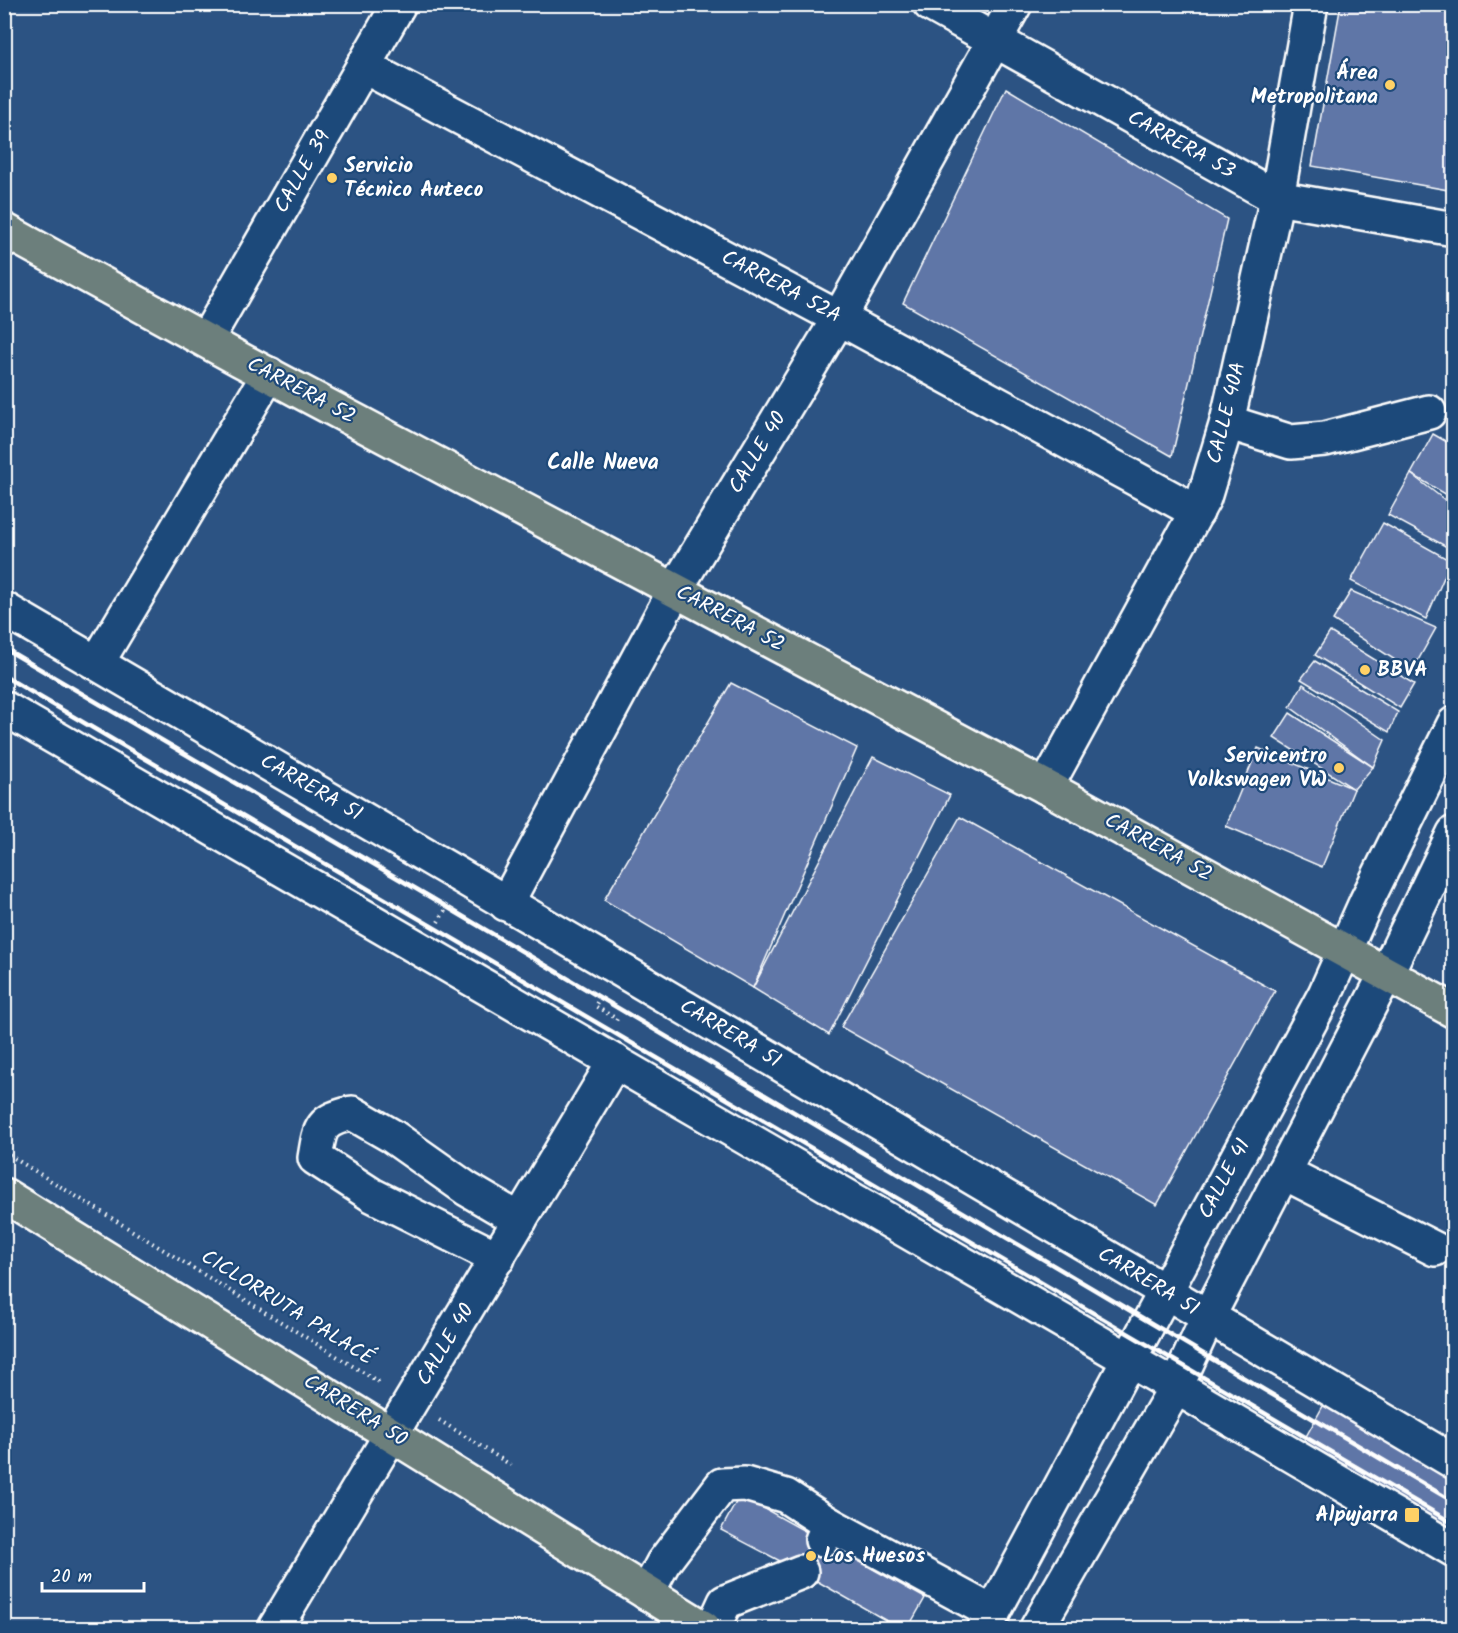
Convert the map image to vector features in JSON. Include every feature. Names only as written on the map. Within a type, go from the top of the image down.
[{"type":"main road","name":"CARRERA 52","points":[[4,231],[1047,787],[1454,1011]]},
{"type":"main road","name":"CARRERA 50","points":[[4,1195],[704,1629]]},
{"type":"street","name":"CALLE 39","points":[[206,340],[399,4]]},
{"type":"street","name":"CARRERA 53","points":[[930,4],[1276,198],[1454,229]]},
{"type":"street","name":"CALLE 40","points":[[506,904],[675,590],[839,318],[1015,4]]},
{"type":"street","name":"CALLE 40A","points":[[1047,787],[1204,498],[1227,422],[1276,198],[1311,4]]},
{"type":"street","name":"CARRERA 52A","points":[[363,66],[839,318],[1197,512]]},
{"type":"street","points":[[97,663],[269,374]]},
{"type":"street","points":[[1227,422],[1291,442],[1325,439],[1429,411]]},
{"type":"street","name":"CARRERA 51","points":[[4,609],[1454,1462]]},
{"type":"street","points":[[4,708],[1129,1359],[1454,1550]]},
{"type":"street","name":"CALLE 41","points":[[989,1621],[1324,994],[1454,724]]},
{"type":"street","points":[[1037,1629],[1176,1387],[1208,1317],[1386,974],[1454,833]]},
{"type":"street","name":"CALLE 40","points":[[276,1629],[520,1220],[607,1056]]},
{"type":"street","points":[[498,1258],[372,1195],[315,1158],[319,1132],[332,1118],[352,1113],[393,1136],[467,1189],[520,1220]]},
{"type":"street","points":[[1283,1172],[1436,1250]]},
{"type":"street","points":[[647,1593],[663,1563],[722,1485],[745,1484],[786,1496],[826,1532],[989,1621]]},
{"type":"street","points":[[713,1629],[725,1602],[801,1572]]},
{"type":"path","points":[[422,949],[465,879]]},
{"type":"path","points":[[607,1056],[617,1019],[595,1006],[616,967]]},
{"type":"path","name":"CICLORRUTA PALACÉ","points":[[4,1152],[412,1402],[522,1473]]},
{"type":"building","name":"Área Metropolitana","points":[[1341,4],[1454,4],[1454,191],[1312,166]]},
{"type":"building","points":[[1006,88],[1227,219],[1172,456],[903,303]]},
{"type":"building","points":[[1433,434],[1454,446],[1454,499],[1411,474]]},
{"type":"building","points":[[1411,474],[1454,507],[1454,535],[1447,547],[1388,515]]},
{"type":"building","points":[[1383,523],[1451,561],[1426,619],[1351,581]]},
{"type":"building","points":[[1351,591],[1436,628],[1412,671],[1333,620]]},
{"type":"building","name":"BBVA","points":[[1330,632],[1414,684],[1400,708],[1315,655]]},
{"type":"building","points":[[1315,661],[1398,712],[1389,732],[1301,679]]},
{"type":"building","points":[[731,683],[857,748],[753,988],[604,900]]},
{"type":"building","points":[[1303,684],[1385,740],[1373,767],[1290,707]]},
{"type":"building","points":[[1290,713],[1373,767],[1354,789],[1274,738]]},
{"type":"building","points":[[1258,748],[1354,789],[1322,867],[1226,826]]},
{"type":"building","points":[[873,757],[950,795],[829,1035],[753,988]]},
{"type":"building","points":[[960,817],[1275,991],[1157,1205],[841,1027]]},
{"type":"building","name":"Alpujarra","points":[[1337,1381],[1454,1451],[1454,1563],[1289,1467]]},
{"type":"building","name":"Los Huesos","points":[[740,1495],[925,1598],[908,1628],[899,1628],[721,1530]]},
{"type":"railway","points":[[4,648],[1454,1502]]},
{"type":"railway","points":[[4,676],[1454,1524]]},
{"type":"place","name":"Área Metropolitana","points":[[1390,85]]},
{"type":"place","name":"Servicio Técnico Auteco","points":[[332,178]]},
{"type":"place","name":"BBVA","points":[[1365,670]]},
{"type":"place","name":"Servicentro Volkswagen VW","points":[[1339,768]]},
{"type":"place","name":"Alpujarra","points":[[1412,1515]]},
{"type":"place","name":"Los Huesos","points":[[811,1556]]},
{"type":"district","name":"Calle Nueva","points":[[603,463]]}]
